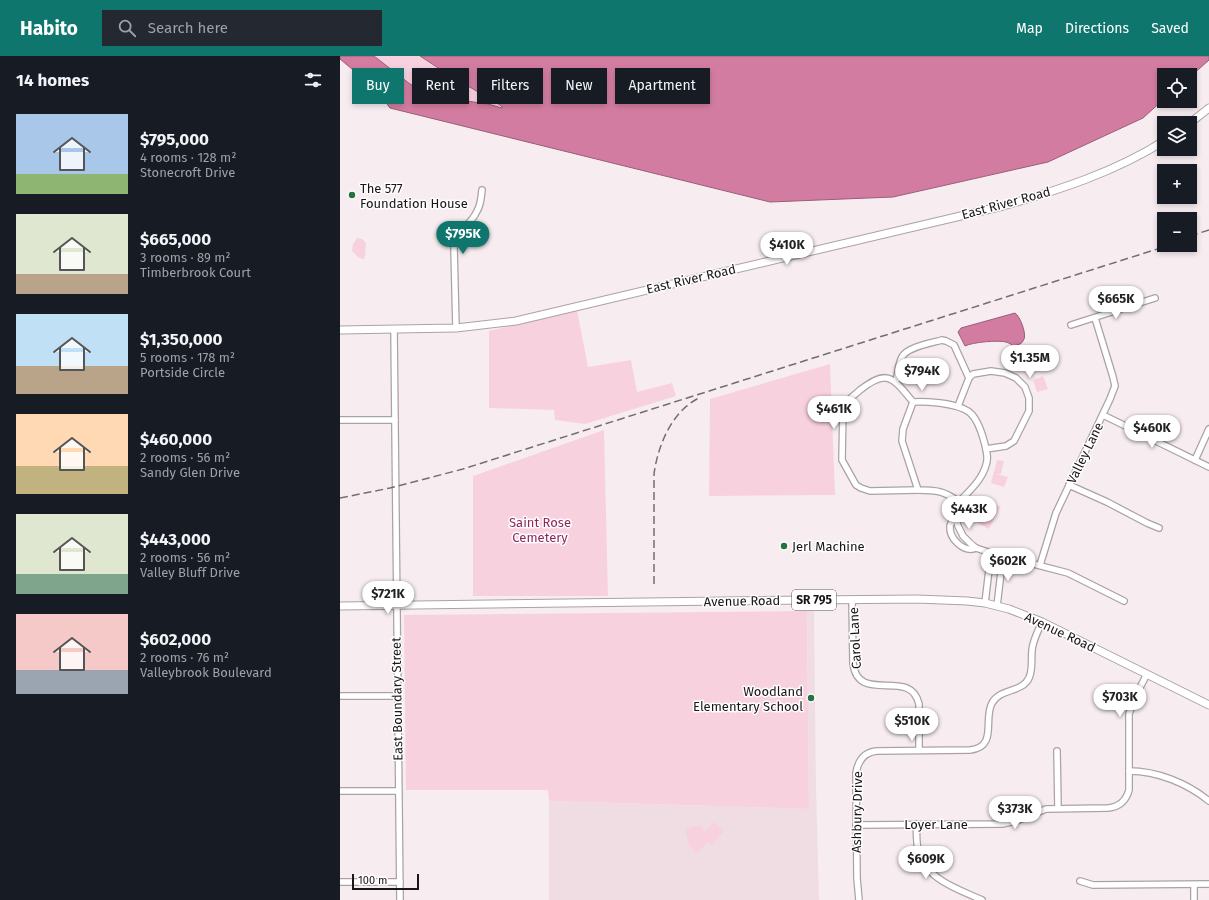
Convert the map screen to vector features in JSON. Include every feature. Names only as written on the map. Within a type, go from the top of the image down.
[{"type":"main road","points":[[1197,117],[1209,108]]},
{"type":"main road","name":"East River Road","points":[[340,330],[456,328],[516,320],[1003,206],[1032,198],[1093,176],[1138,156],[1157,145]]},
{"type":"main road","name":"Avenue Road","points":[[396,605],[944,599],[985,603],[1042,622],[1209,705]]},
{"type":"main road","name":"SR 795","points":[[340,606],[396,605]]},
{"type":"street","points":[[456,328],[455,242],[460,231],[477,213],[482,190]]},
{"type":"street","points":[[1071,325],[1154,298]]},
{"type":"street","name":"Valley Lane","points":[[1040,565],[1052,526],[1113,393],[1114,384],[1095,318]]},
{"type":"street","name":"East Boundary Street","points":[[394,330],[400,900]]},
{"type":"street","points":[[896,382],[901,358],[904,354],[912,349],[942,340],[954,345],[969,378]]},
{"type":"street","points":[[958,406],[969,378],[973,374],[998,371],[1012,375],[1021,382],[1029,398],[1029,410],[1014,441],[1006,446],[986,449]]},
{"type":"street","points":[[912,402],[896,382],[886,378],[875,379],[842,408],[842,460],[856,485],[861,488],[870,491],[937,490],[950,495],[959,502]]},
{"type":"street","points":[[912,402],[921,401],[958,406],[969,412],[981,429],[986,449],[986,465],[977,483],[959,502],[956,515],[960,531],[967,542],[976,548],[1068,573],[1124,601]]},
{"type":"street","points":[[912,402],[903,429],[902,441],[918,490]]},
{"type":"street","points":[[1103,415],[1209,467]]},
{"type":"street","points":[[340,420],[395,420]]},
{"type":"street","points":[[1195,460],[1209,429]]},
{"type":"street","points":[[1070,485],[1159,528]]},
{"type":"street","points":[[985,603],[991,552]]},
{"type":"street","points":[[997,606],[1003,555]]},
{"type":"street","name":"Carol Lane","points":[[852,600],[853,663],[855,673],[860,680],[867,684],[901,686],[908,688],[915,695],[918,700],[919,707],[920,750]]},
{"type":"street","name":"Ashbury Drive","points":[[859,900],[856,878],[856,773],[861,759],[873,751],[970,750],[976,749],[982,745],[988,737],[990,710],[994,700],[1000,695],[1023,685],[1030,676],[1033,645],[1042,622]]},
{"type":"street","name":"Loyer Lane","points":[[856,825],[1002,824],[1016,821],[1046,809],[1108,808],[1117,806],[1125,799],[1129,787],[1129,714],[1135,697],[1147,674]]},
{"type":"street","points":[[340,696],[397,696]]},
{"type":"street","points":[[1057,751],[1058,808]]},
{"type":"street","points":[[1129,771],[1144,771],[1161,775],[1199,793],[1209,801]]},
{"type":"street","points":[[340,791],[398,791]]},
{"type":"street","points":[[916,824],[920,857],[928,869],[942,880],[982,900]]},
{"type":"street","points":[[340,882],[400,882]]},
{"type":"street","points":[[1080,882],[1093,885],[1209,884]]},
{"type":"street","points":[[1194,885],[1194,900]]},
{"type":"shaded area","points":[[340,56],[374,56],[389,68],[352,69],[340,59]]},
{"type":"shaded area","points":[[420,56],[1209,56],[1209,60],[1197,71],[1197,68],[1157,68],[1157,105],[1143,118],[1048,162],[893,197],[770,202],[390,108],[387,104],[404,104],[404,79],[412,85],[412,104],[469,104],[469,101],[502,108],[498,104],[543,104],[543,68],[477,68],[477,91],[469,87],[469,68],[438,68]]},
{"type":"shaded area","points":[[1015,313],[1021,322],[1025,335],[1021,344],[1018,345],[1014,346],[1002,341],[992,341],[974,343],[965,346],[958,332],[961,328]]},
{"type":"shaded area","name":"Woodland Elementary School","points":[[807,611],[814,611],[819,900],[549,900],[549,801],[809,809]]},
{"type":"green space","points":[[374,56],[420,56],[438,68],[412,68],[412,85],[404,79],[404,68],[389,68]]},
{"type":"green space","points":[[469,87],[477,92],[477,103],[469,102]]},
{"type":"green space","points":[[488,104],[497,104],[502,107]]},
{"type":"green space","points":[[357,238],[362,239],[366,243],[364,259],[359,258],[352,251],[353,244]]},
{"type":"green space","points":[[577,310],[588,367],[631,360],[637,392],[672,383],[676,396],[585,424],[555,420],[554,410],[489,408],[489,331]]},
{"type":"green space","points":[[830,364],[835,495],[709,496],[710,399]]},
{"type":"green space","points":[[1043,376],[1048,389],[1037,392],[1033,380]]},
{"type":"green space","name":"Saint Rose Cemetery","points":[[604,430],[608,596],[473,596],[473,476]]},
{"type":"green space","points":[[997,460],[1004,461],[1001,474],[996,474],[1008,477],[1004,487],[991,483]]},
{"type":"green space","points":[[979,497],[1000,507],[989,529],[968,518]]},
{"type":"green space","points":[[807,611],[809,809],[549,801],[548,790],[406,790],[404,615]]},
{"type":"green space","points":[[714,822],[724,831],[711,845],[708,842],[697,853],[689,845],[685,829],[701,825],[704,832]]},
{"type":"railway","points":[[1197,234],[1209,230]]},
{"type":"railway","points":[[340,498],[390,488],[463,469],[1157,249]]},
{"type":"railway","points":[[654,584],[654,474],[656,463],[663,440],[674,419],[682,410],[701,397]]},
{"type":"place","name":"The 577 Foundation House","points":[[352,195]]},
{"type":"place","name":"Jerl Machine","points":[[784,546]]},
{"type":"place","name":"Woodland Elementary School","points":[[811,698]]}]
